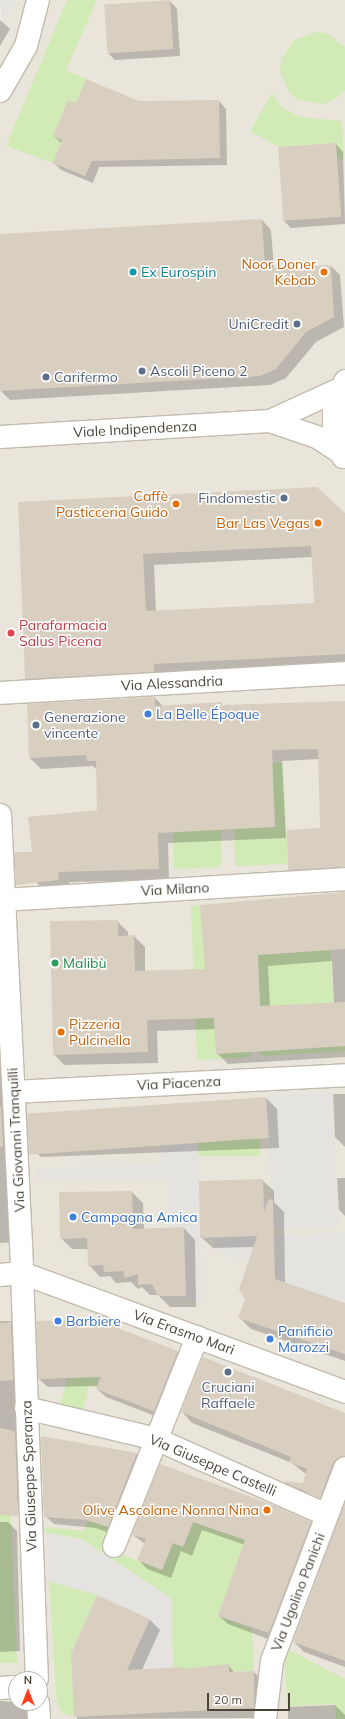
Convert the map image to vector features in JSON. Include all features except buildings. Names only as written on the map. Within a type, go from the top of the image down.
[{"type":"street","points":[[0,91],[26,46],[38,0]]},
{"type":"street","name":"Viale Indipendenza","points":[[270,421],[343,385]]},
{"type":"street","name":"Viale Indipendenza","points":[[343,385],[334,410],[334,431],[343,456]]},
{"type":"street","name":"Viale Indipendenza","points":[[0,437],[270,421],[317,437],[343,456]]},
{"type":"street","name":"Via Alessandria","points":[[0,693],[345,673]]},
{"type":"street","name":"Via Giovanni Tranquilli","points":[[0,815],[22,1273]]},
{"type":"street","name":"Via Milano","points":[[4,900],[345,879]]},
{"type":"street","name":"Via Piacenza","points":[[14,1092],[345,1075]]},
{"type":"street","points":[[0,1275],[22,1273]]},
{"type":"street","name":"Via Erasmo Mari","points":[[22,1273],[345,1392]]},
{"type":"street","name":"Via Giuseppe Speranza","points":[[22,1273],[37,1671]]},
{"type":"street","points":[[114,1546],[197,1337]]},
{"type":"street","name":"Via Giuseppe Castelli","points":[[26,1408],[156,1439],[327,1515]]},
{"type":"street","name":"Via Ugolino Panichi","points":[[265,1719],[272,1661],[345,1468]]},
{"type":"shaded area","points":[[0,0],[17,0],[15,8],[1,19]]},
{"type":"shaded area","points":[[17,0],[345,0],[345,1719],[0,1719],[0,21],[15,8]]},
{"type":"shaded area","points":[[332,1093],[339,1226],[273,1229],[266,1096]]},
{"type":"shaded area","points":[[159,1142],[198,1142],[202,1306],[185,1296],[184,1228],[169,1228],[168,1178],[37,1181],[37,1168],[159,1165]]},
{"type":"shaded area","points":[[345,1233],[345,1303],[275,1279],[275,1269],[214,1251],[213,1238]]},
{"type":"shaded area","points":[[46,1533],[81,1539],[171,1598],[173,1667],[138,1670],[129,1666],[150,1619],[97,1595],[49,1581]]},
{"type":"green space","points":[[67,0],[97,0],[66,70],[86,79],[76,103],[68,100],[53,136],[62,140],[53,163],[6,146]]},
{"type":"green space","points":[[316,32],[328,34],[345,47],[345,90],[334,100],[323,104],[299,100],[290,94],[280,72],[281,60],[294,40]]},
{"type":"green space","points":[[272,93],[282,107],[299,117],[342,121],[344,159],[337,159],[336,143],[278,147],[250,131]]},
{"type":"green space","points":[[262,762],[283,763],[288,864],[235,866],[234,829],[275,827],[273,776],[221,830],[221,867],[174,869],[171,766]]},
{"type":"green space","points":[[200,905],[204,959],[313,951],[328,910],[336,1046],[345,1046],[345,1051],[261,1056],[261,1051],[314,1049],[312,1004],[260,1006],[259,981],[250,1057],[197,1060],[191,906]]},
{"type":"green space","points":[[198,1138],[260,1138],[260,1156],[198,1156]]},
{"type":"green space","points":[[87,1319],[105,1324],[97,1387],[89,1386],[82,1413],[60,1408],[67,1378],[89,1377]]},
{"type":"green space","points":[[0,1491],[10,1497],[17,1663],[0,1663]]},
{"type":"green space","points":[[198,1510],[293,1557],[234,1572],[218,1616],[252,1628],[254,1671],[182,1672],[182,1667],[173,1667],[171,1598],[81,1539],[46,1533],[46,1527],[84,1531],[88,1520],[114,1529],[108,1549],[162,1570],[173,1543],[184,1547]]},
{"type":"green space","points":[[49,1581],[97,1595],[71,1654],[74,1717],[62,1713],[57,1705]]},
{"type":"green space","points":[[291,1651],[345,1679],[345,1719],[336,1719],[335,1704],[287,1706],[285,1660]]},
{"type":"place","name":"Ex Eurospin","points":[[133,272]]},
{"type":"place","name":"Noor Doner Kebab","points":[[324,272]]},
{"type":"place","name":"UniCredit","points":[[297,324]]},
{"type":"place","name":"Ascoli Piceno 2","points":[[142,371]]},
{"type":"place","name":"Carifermo","points":[[46,377]]},
{"type":"place","name":"Findomestic","points":[[284,498]]},
{"type":"place","name":"Caffè Pasticceria Guido","points":[[176,504]]},
{"type":"place","name":"Bar Las Vegas","points":[[318,523]]},
{"type":"place","name":"Parafarmacia Salus Picena","points":[[11,633]]},
{"type":"place","name":"La Belle Époque","points":[[148,714]]},
{"type":"place","name":"Generazione vincente","points":[[36,725]]},
{"type":"place","name":"Malibù","points":[[55,963]]},
{"type":"place","name":"Pizzeria Pulcinella","points":[[61,1032]]},
{"type":"place","name":"Campagna Amica","points":[[73,1217]]},
{"type":"place","name":"Barbiere","points":[[58,1321]]},
{"type":"place","name":"Panificio Marozzi","points":[[270,1339]]},
{"type":"place","name":"Cruciani Raffaele","points":[[228,1372]]},
{"type":"place","name":"Olive Ascolane Nonna Nina","points":[[267,1510]]}]
